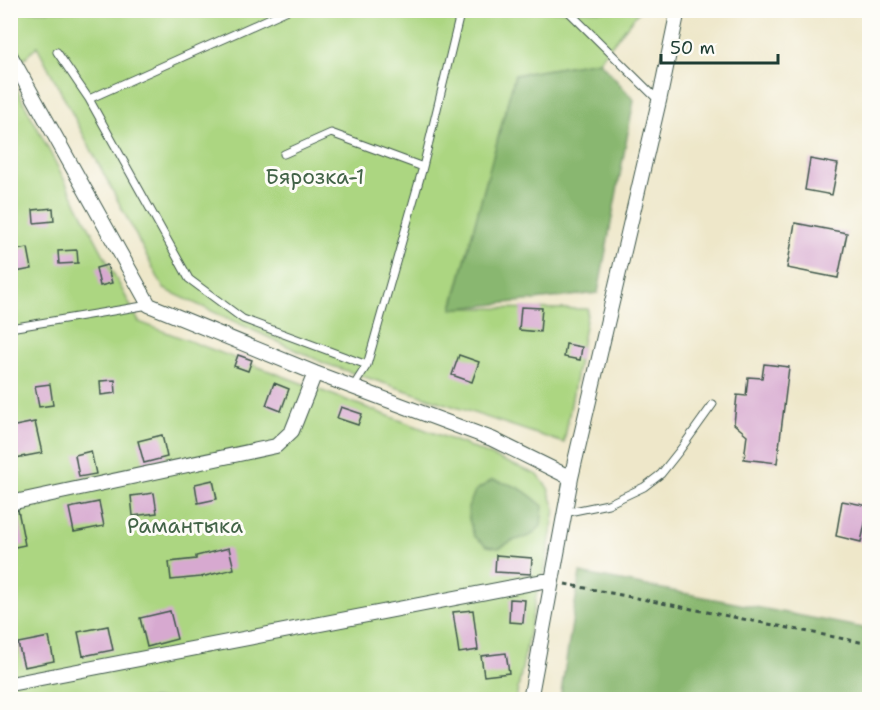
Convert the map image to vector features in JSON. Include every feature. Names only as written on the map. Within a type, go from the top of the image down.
[{"type":"street","points":[[530,699],[570,478],[659,101],[678,10]]},
{"type":"street","points":[[10,55],[149,305],[315,373],[492,439],[570,478]]},
{"type":"street","points":[[10,503],[276,446],[291,431],[315,373]]},
{"type":"street","points":[[10,684],[551,581]]},
{"type":"lane","points":[[89,99],[288,10]]},
{"type":"lane","points":[[353,387],[367,365],[423,168],[461,10]]},
{"type":"lane","points":[[567,10],[659,101]]},
{"type":"lane","points":[[57,52],[89,99],[189,279],[243,319],[367,365]]},
{"type":"lane","points":[[284,154],[331,133],[423,168]]},
{"type":"lane","points":[[10,328],[149,305]]},
{"type":"lane","points":[[564,513],[608,504],[644,487],[661,474],[713,404]]},
{"type":"path","points":[[551,581],[870,644]]},
{"type":"green space","name":"Бярозка-1","points":[[11,11],[639,11],[599,61],[515,75],[452,308],[588,309],[564,443],[326,364],[164,289],[37,46],[11,72]]},
{"type":"green space","points":[[599,61],[634,100],[598,293],[452,309],[515,75]]},
{"type":"green space","name":"Рамантыка","points":[[10,76],[139,322],[463,444],[538,475],[548,488],[555,509],[543,581],[537,592],[516,699],[11,699]]},
{"type":"green space","points":[[492,480],[520,488],[543,506],[541,526],[530,536],[512,541],[499,548],[487,546],[474,536],[469,519],[468,508],[475,491]]},
{"type":"green space","points":[[580,573],[869,629],[869,699],[560,699]]},
{"type":"building","points":[[810,159],[838,164],[832,195],[805,190]]},
{"type":"building","points":[[53,208],[54,221],[34,223],[33,210]]},
{"type":"building","points":[[795,223],[847,233],[838,278],[787,268]]},
{"type":"building","points":[[28,248],[32,269],[10,273],[10,251]]},
{"type":"building","points":[[77,250],[78,263],[59,264],[58,251]]},
{"type":"building","points":[[107,265],[112,283],[100,286],[96,268]]},
{"type":"building","points":[[521,307],[542,308],[540,332],[519,330]]},
{"type":"building","points":[[566,344],[582,347],[580,360],[564,357]]},
{"type":"building","points":[[238,355],[252,360],[248,371],[234,366]]},
{"type":"building","points":[[459,355],[479,362],[472,382],[452,375]]},
{"type":"building","points":[[764,364],[789,367],[777,463],[744,459],[747,435],[734,424],[737,395],[746,396],[748,377],[762,378]]},
{"type":"building","points":[[115,380],[116,393],[101,395],[100,381]]},
{"type":"building","points":[[274,383],[289,389],[281,411],[266,405]]},
{"type":"building","points":[[50,384],[53,405],[39,407],[35,386]]},
{"type":"building","points":[[341,407],[362,414],[358,425],[337,418]]},
{"type":"building","points":[[35,422],[42,453],[10,459],[10,427]]},
{"type":"building","points":[[162,435],[167,457],[144,463],[138,441]]},
{"type":"building","points":[[91,451],[96,474],[79,477],[75,455]]},
{"type":"building","points":[[213,480],[217,499],[198,503],[195,484]]},
{"type":"building","points":[[154,493],[157,513],[133,516],[131,496]]},
{"type":"building","points":[[842,501],[869,506],[861,542],[836,536]]},
{"type":"building","points":[[99,502],[104,526],[74,532],[69,508]]},
{"type":"building","points":[[18,510],[25,545],[10,548],[10,512]]},
{"type":"building","points":[[229,548],[234,569],[201,577],[171,580],[169,562],[196,559],[196,556]]},
{"type":"building","points":[[496,555],[532,558],[531,574],[495,572]]},
{"type":"building","points":[[510,599],[525,600],[523,623],[509,622]]},
{"type":"building","points":[[473,610],[478,650],[459,653],[453,612]]},
{"type":"building","points":[[170,611],[177,639],[147,647],[140,618]]},
{"type":"building","points":[[108,626],[113,650],[83,656],[78,632]]},
{"type":"building","points":[[49,637],[54,661],[24,667],[18,643]]},
{"type":"building","points":[[506,653],[509,673],[484,676],[481,656]]}]
